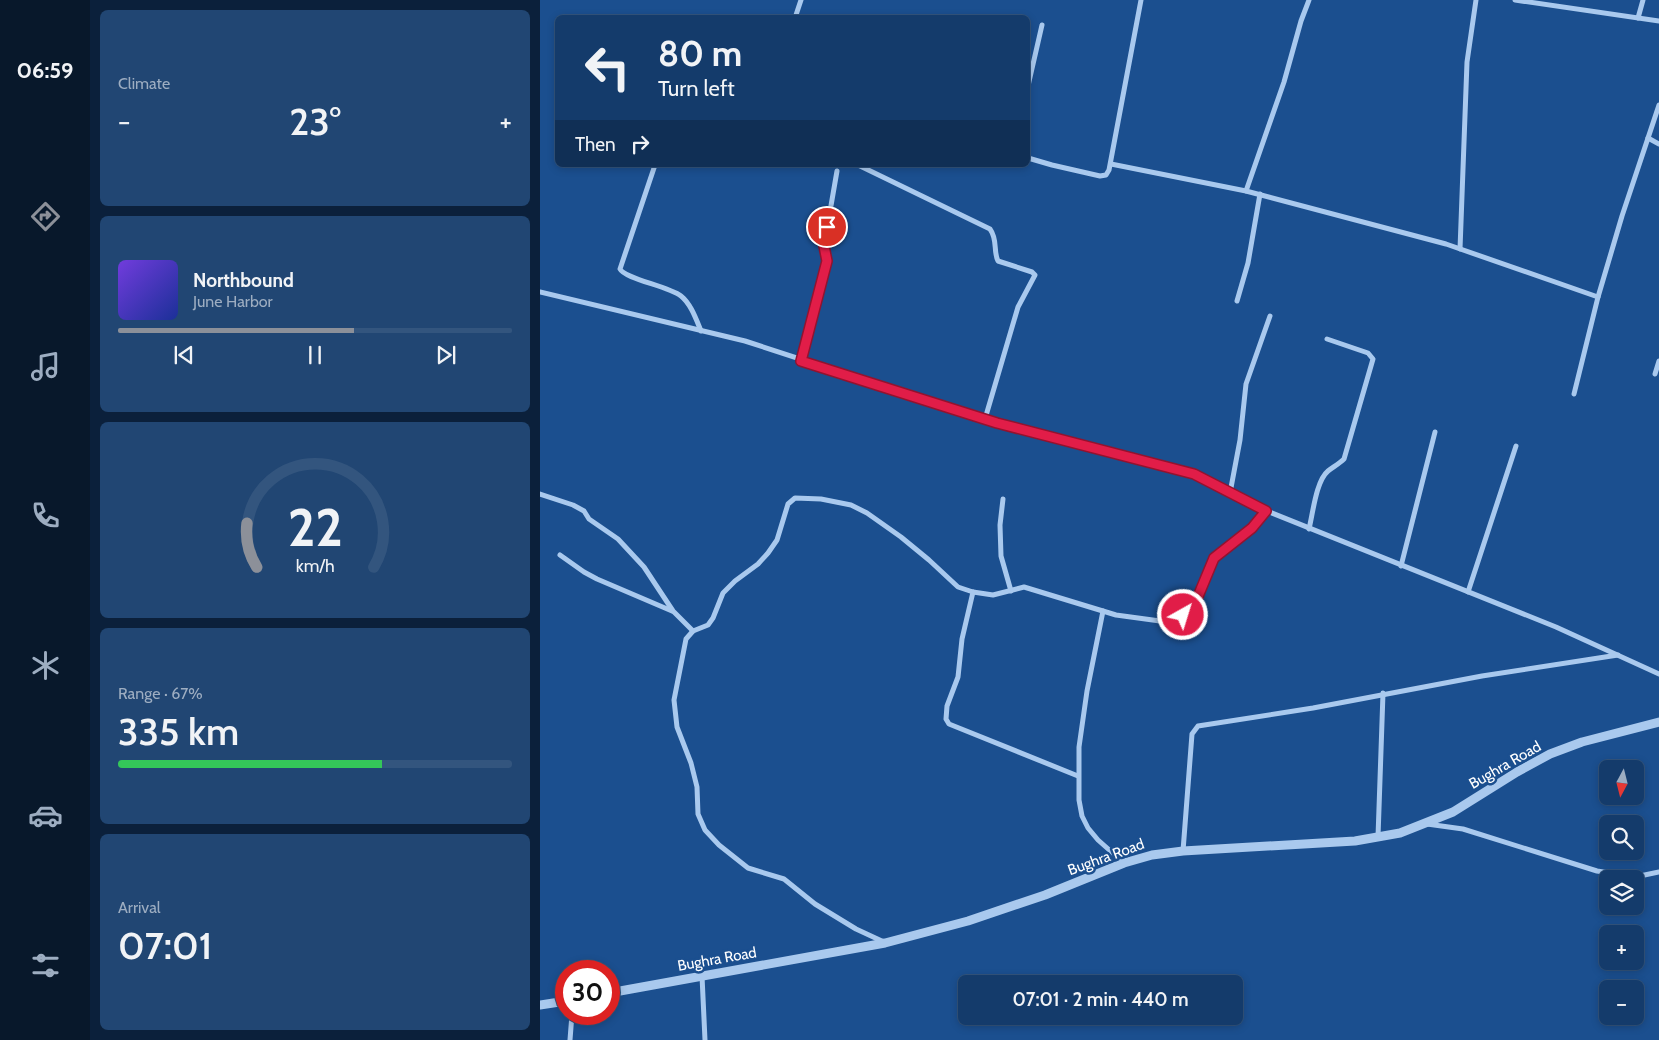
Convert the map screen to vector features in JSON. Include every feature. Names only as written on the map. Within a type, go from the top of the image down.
[{"type":"street","points":[[796,15],[801,0]]},
{"type":"street","points":[[1030,159],[1100,176],[1106,175],[1111,164],[1141,0]]},
{"type":"street","points":[[1246,191],[1284,82],[1301,21],[1309,0]]},
{"type":"street","points":[[1460,250],[1467,62],[1476,0]]},
{"type":"street","points":[[1515,0],[1659,21]]},
{"type":"street","points":[[1638,18],[1643,0]]},
{"type":"street","points":[[1030,77],[1042,25]]},
{"type":"street","points":[[1574,394],[1598,298],[1622,216],[1659,105]]},
{"type":"street","points":[[1648,138],[1659,144]]},
{"type":"street","points":[[1111,164],[1260,194],[1460,250],[1598,298]]},
{"type":"street","points":[[654,167],[620,269],[627,276],[650,282],[682,297],[695,316],[701,331]]},
{"type":"street","points":[[862,167],[990,229],[996,240],[996,259],[1032,272],[1035,275],[1018,307],[985,419]]},
{"type":"street","points":[[801,361],[827,261],[824,246],[837,171]]},
{"type":"street","points":[[1237,301],[1248,263],[1260,194]]},
{"type":"street","points":[[540,292],[745,341],[801,361],[985,419],[1194,474],[1266,511],[1556,627],[1659,674]]},
{"type":"street","points":[[1230,493],[1240,440],[1246,384],[1270,316]]},
{"type":"street","points":[[1309,528],[1320,482],[1327,471],[1337,466],[1347,453],[1373,359],[1368,353],[1327,339]]},
{"type":"street","points":[[1655,374],[1659,361]]},
{"type":"street","points":[[1401,566],[1435,432]]},
{"type":"street","points":[[1468,592],[1516,446]]},
{"type":"street","points":[[540,494],[573,505],[584,511],[589,520],[618,539],[644,567],[673,611],[692,631]]},
{"type":"street","points":[[886,943],[856,929],[815,904],[784,879],[748,868],[719,846],[705,830],[698,814],[697,787],[691,764],[677,727],[674,700],[686,639],[692,631],[708,625],[713,618],[723,593],[768,554],[777,540],[788,504],[795,498],[821,499],[851,504],[901,537],[958,587],[973,592],[993,595],[1024,587],[1103,611],[1160,621],[1187,613],[1194,606],[1214,558],[1252,528],[1266,511]]},
{"type":"street","points":[[1003,499],[1000,525],[1001,556],[1011,591]]},
{"type":"street","points":[[560,555],[597,580],[673,611]]},
{"type":"street","points":[[973,592],[962,639],[958,677],[948,706],[946,719],[949,724],[1078,776]]},
{"type":"street","points":[[1103,611],[1086,691],[1079,747],[1079,800],[1082,816],[1088,828],[1098,840],[1124,863]]},
{"type":"street","points":[[1183,851],[1192,734],[1198,726],[1294,711],[1482,676],[1618,655]]},
{"type":"street","points":[[1378,837],[1383,693]]},
{"type":"street","name":"Bughra Road","points":[[620,991],[886,943],[968,921],[1045,895],[1124,863],[1152,855],[1183,851],[1355,841],[1400,834],[1453,812],[1550,754],[1582,742],[1659,722]]},
{"type":"street","points":[[1425,824],[1463,829],[1597,871],[1635,877],[1659,872]]},
{"type":"street","points":[[702,976],[704,1040]]},
{"type":"street","points":[[540,1005],[555,1003]]},
{"type":"street","points":[[570,1040],[571,1025]]},
{"type":"route","points":[[827,227],[824,252],[827,261],[801,361],[997,423],[1194,474],[1266,511],[1252,528],[1214,558],[1194,606],[1183,615]]}]
